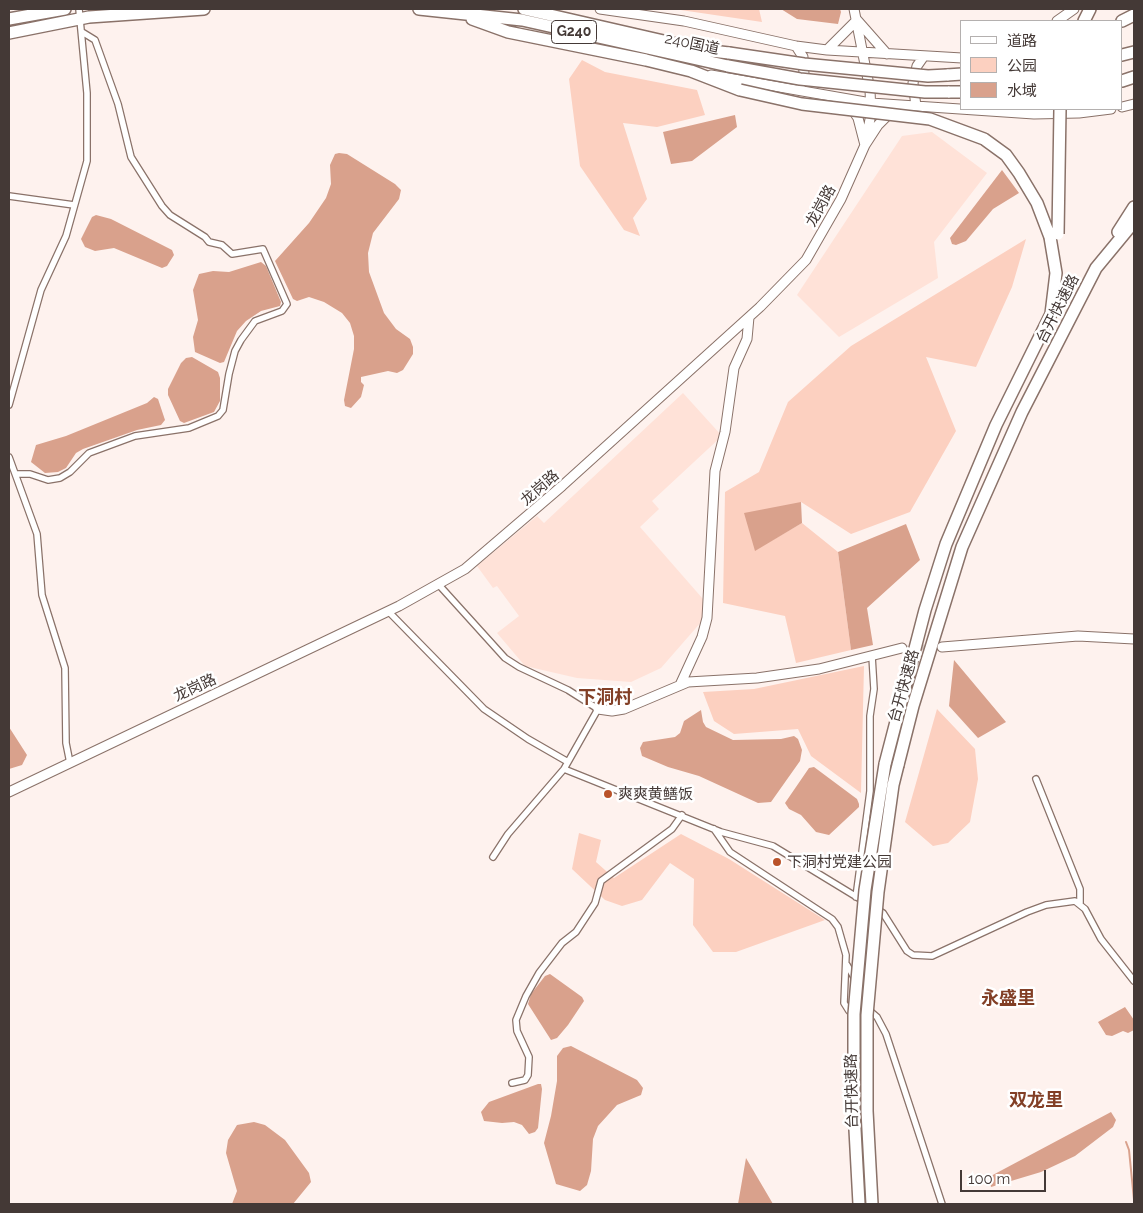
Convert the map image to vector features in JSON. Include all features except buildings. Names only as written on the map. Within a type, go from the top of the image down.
[{"type":"highway","points":[[9,18],[64,9]]},
{"type":"highway","points":[[9,33],[80,14],[204,9]]},
{"type":"highway","name":"240国道","points":[[419,9],[522,20],[728,66],[800,79],[925,92],[960,92]]},
{"type":"highway","name":"240国道","points":[[524,9],[703,50],[729,54],[804,64],[928,76],[960,74]]},
{"type":"highway","points":[[452,12],[508,32],[691,71],[740,90],[802,104],[930,119],[984,139],[1006,155],[1019,173],[1054,235]]},
{"type":"highway","points":[[1123,21],[1134,15]]},
{"type":"highway","points":[[1054,235],[1060,110]]},
{"type":"highway","points":[[1096,268],[1134,208]]},
{"type":"highway","name":"台开快速路","points":[[872,1204],[867,1111],[867,1015],[878,892],[892,794],[913,706],[962,547],[1022,412],[1096,268],[1134,222]]},
{"type":"highway","name":"台开快速路","points":[[859,1204],[854,1111],[854,1014],[865,890],[885,764],[925,610],[946,544],[996,425],[1051,314],[1056,273],[1054,235]]},
{"type":"main road","points":[[600,9],[684,21],[796,46],[827,50],[960,58]]},
{"type":"main road","name":"龙岗路","points":[[9,792],[388,611],[465,569],[500,542],[749,317],[796,273],[806,260],[841,199],[865,145],[871,103],[864,52],[854,9]]},
{"type":"main road","points":[[1058,20],[1074,9]]},
{"type":"main road","points":[[827,50],[857,20],[887,54]]},
{"type":"main road","points":[[796,46],[803,57],[804,74],[796,90]]},
{"type":"main road","points":[[916,106],[912,83],[917,66],[924,56]]},
{"type":"main road","points":[[691,71],[871,103],[960,109]]},
{"type":"main road","points":[[843,98],[858,118],[865,145]]},
{"type":"main road","points":[[865,145],[878,125],[900,105]]},
{"type":"main road","points":[[975,110],[1034,114],[1079,113],[1103,110]]},
{"type":"main road","points":[[680,685],[702,637],[707,618],[715,471],[725,432],[733,374],[747,339],[749,317]]},
{"type":"main road","points":[[942,647],[1078,636],[1134,639]]},
{"type":"main road","points":[[598,710],[612,711],[624,708],[680,685],[697,681],[777,676],[819,669],[902,648]]},
{"type":"street","points":[[9,405],[41,290],[66,236],[86,169],[89,145],[80,14]]},
{"type":"street","points":[[16,474],[30,474],[48,480],[60,478],[70,472],[89,454],[135,436],[189,428],[218,416],[223,410],[235,350],[241,340],[255,321],[282,311],[287,304],[263,249],[232,254],[222,245],[209,242],[205,237],[170,215],[162,206],[131,157],[118,104],[95,40],[82,32]]},
{"type":"street","points":[[9,196],[74,205]]},
{"type":"street","points":[[9,457],[37,534],[42,595],[65,668],[66,743],[70,763]]},
{"type":"street","points":[[438,585],[505,658],[519,667],[568,690],[598,710],[564,769],[508,834],[493,857]]},
{"type":"street","points":[[388,611],[484,709],[528,739],[568,762]]},
{"type":"street","points":[[856,897],[870,790],[870,716],[874,689],[872,656]]},
{"type":"street","points":[[564,769],[714,829],[773,846],[885,915],[907,951],[923,957],[932,956],[1046,905],[1073,900],[1080,903]]},
{"type":"street","points":[[1036,779],[1080,890],[1080,903],[1101,939],[1134,981]]},
{"type":"street","points":[[512,1083],[525,1080],[528,1074],[529,1057],[517,1031],[516,1020],[526,996],[539,973],[556,950],[572,937],[581,924],[595,903],[601,881],[672,829],[682,815]]},
{"type":"street","points":[[714,829],[730,852],[832,919],[842,936],[847,965],[843,994],[847,1009],[867,1010],[877,1017]]},
{"type":"street","points":[[847,965],[877,1017],[893,1052],[942,1204]]},
{"type":"shaded area","points":[[932,132],[987,173],[934,242],[938,278],[839,337],[797,295],[902,136]]},
{"type":"shaded area","points":[[683,393],[722,436],[652,501],[659,509],[640,527],[703,599],[702,621],[661,668],[631,682],[577,678],[525,666],[497,633],[519,616],[497,586],[493,588],[477,566],[537,516],[544,523]]},
{"type":"green space","points":[[674,9],[759,9],[762,22]]},
{"type":"green space","points":[[582,60],[605,72],[697,90],[705,115],[657,127],[623,123],[647,199],[633,218],[640,236],[624,230],[580,166],[569,79]]},
{"type":"green space","points":[[1026,239],[1012,287],[976,367],[926,357],[956,431],[910,512],[851,534],[801,502],[755,550],[802,523],[838,552],[851,650],[796,663],[785,616],[723,603],[725,492],[759,472],[788,402],[851,346]]},
{"type":"green space","points":[[864,666],[861,793],[811,756],[798,729],[734,734],[714,721],[703,692],[754,689]]},
{"type":"green space","points":[[937,709],[975,749],[978,779],[970,822],[948,843],[933,846],[905,822]]},
{"type":"green space","points":[[579,833],[601,840],[596,862],[614,878],[681,834],[729,859],[825,920],[736,952],[713,952],[693,925],[694,879],[670,863],[642,900],[622,906],[605,900],[572,869]]},
{"type":"water","points":[[781,9],[840,9],[841,12],[838,24],[797,19]]},
{"type":"water","points":[[735,115],[737,127],[692,161],[671,164],[663,132]]},
{"type":"water","points":[[335,154],[347,154],[395,184],[401,190],[399,199],[373,233],[368,253],[369,272],[384,313],[396,329],[410,339],[413,347],[413,354],[403,370],[397,373],[388,371],[361,377],[361,382],[364,385],[361,397],[351,408],[345,406],[344,400],[354,349],[354,336],[350,323],[342,313],[324,302],[309,297],[297,301],[293,299],[275,261],[309,223],[326,198],[331,184],[330,165]]},
{"type":"water","points":[[1002,170],[1019,193],[993,209],[966,241],[956,245],[952,244],[950,238]]},
{"type":"water","points":[[96,215],[111,219],[172,250],[174,255],[167,266],[162,268],[114,248],[95,251],[85,247],[81,239],[92,217]]},
{"type":"water","points":[[261,262],[266,266],[281,302],[280,306],[261,311],[246,321],[237,331],[224,362],[220,363],[195,352],[193,337],[198,320],[193,290],[199,274],[213,271],[229,272]]},
{"type":"water","points":[[192,357],[218,372],[220,378],[220,401],[214,412],[184,423],[180,421],[168,395],[168,389],[181,363],[186,358]]},
{"type":"water","points":[[154,397],[158,399],[165,420],[161,425],[137,430],[83,449],[76,453],[66,468],[58,472],[45,473],[31,462],[36,445],[66,436],[147,403]]},
{"type":"water","points":[[801,502],[802,523],[755,551],[744,513]]},
{"type":"water","points":[[906,524],[920,560],[867,608],[873,645],[851,650],[838,552]]},
{"type":"water","points":[[954,660],[1006,722],[978,738],[949,706]]},
{"type":"water","points":[[701,710],[706,727],[733,740],[781,739],[794,736],[798,739],[802,750],[800,761],[771,802],[758,803],[699,776],[668,767],[642,756],[640,748],[643,742],[675,737],[680,733],[684,721]]},
{"type":"water","points":[[9,727],[27,755],[22,765],[9,769]]},
{"type":"water","points":[[814,767],[857,799],[859,804],[859,807],[829,835],[816,832],[801,815],[789,809],[785,803],[809,768]]},
{"type":"water","points":[[550,974],[582,997],[584,1001],[557,1038],[551,1040],[528,1004],[531,994],[545,976]]},
{"type":"water","points":[[1125,1007],[1134,1020],[1134,1030],[1128,1033],[1123,1031],[1112,1036],[1106,1035],[1098,1022]]},
{"type":"water","points":[[571,1046],[637,1080],[643,1088],[641,1095],[617,1105],[598,1126],[593,1139],[591,1171],[587,1185],[580,1191],[556,1184],[544,1143],[557,1081],[557,1056],[563,1048]]},
{"type":"water","points":[[541,1084],[542,1089],[538,1128],[535,1132],[529,1134],[522,1125],[514,1122],[484,1121],[481,1112],[489,1102]]},
{"type":"water","points":[[1111,1112],[1116,1120],[1113,1127],[1075,1156],[1041,1172],[991,1187],[989,1177]]},
{"type":"water","points":[[254,1122],[265,1125],[285,1140],[309,1173],[311,1182],[293,1204],[232,1204],[237,1191],[226,1153],[228,1140],[237,1125]]},
{"type":"water","points":[[746,1158],[773,1204],[738,1204]]},
{"type":"waterway","points":[[1126,1142],[1129,1150],[1134,1200]]},
{"type":"tunnel","points":[[902,648],[932,647]]},
{"type":"place","name":"爽爽黄鳝饭","points":[[608,794]]},
{"type":"place","name":"下洞村党建公园","points":[[777,862]]},
{"type":"district","name":"下洞村","points":[[605,698]]},
{"type":"district","name":"永盛里","points":[[1008,999]]},
{"type":"district","name":"双龙里","points":[[1036,1101]]}]
